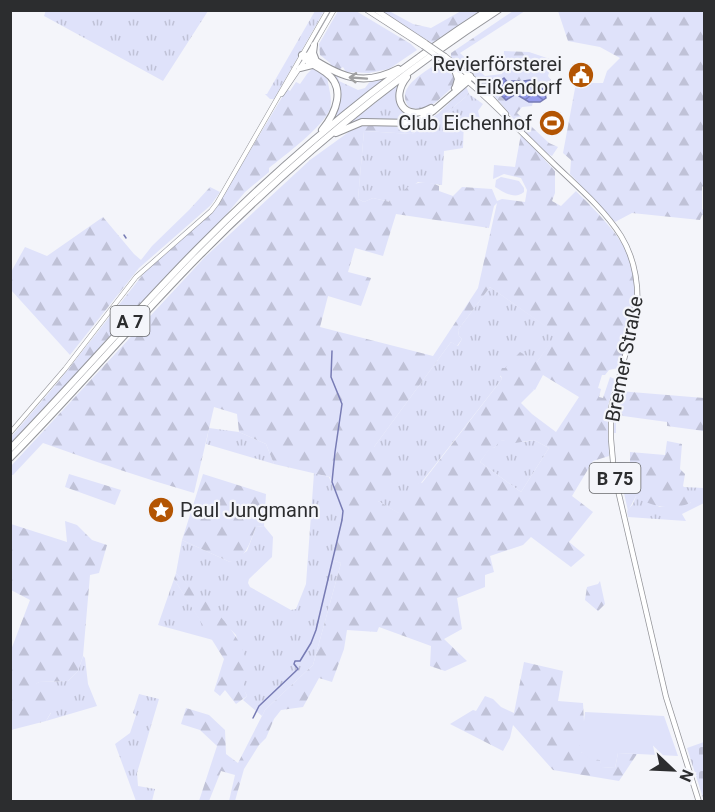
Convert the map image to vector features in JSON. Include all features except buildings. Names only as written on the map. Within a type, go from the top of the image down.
[{"type":"highway","name":"A 7","points":[[10,458],[200,256],[266,191],[323,140],[417,63],[488,10]]},
{"type":"highway","name":"A 7","points":[[10,449],[190,256],[252,196],[367,96],[498,10]]},
{"type":"highway","points":[[310,144],[331,117],[337,98],[336,86],[315,63],[314,45]]},
{"type":"highway","points":[[305,57],[342,76],[365,79],[388,74],[417,63]]},
{"type":"highway","points":[[300,69],[315,63]]},
{"type":"highway","points":[[417,63],[399,89],[400,102],[407,110],[418,113],[428,110],[468,78]]},
{"type":"highway","points":[[455,70],[458,79],[456,87]]},
{"type":"highway","points":[[323,140],[362,122],[380,121],[402,124],[420,120],[468,78]]},
{"type":"main road","points":[[275,103],[300,69],[328,10]]},
{"type":"main road","points":[[10,432],[53,384],[136,277],[211,211],[334,10]]},
{"type":"main road","name":"Bremer Straße","points":[[367,10],[425,45]]},
{"type":"main road","name":"Bremer Straße","points":[[376,10],[443,57],[495,101],[519,130],[611,222],[621,236],[634,266],[638,296],[637,311],[611,408],[611,439],[615,473],[666,697],[699,801]]},
{"type":"main road","name":"Bremer Straße","points":[[443,57],[455,70],[468,78]]},
{"type":"green space","points":[[46,10],[208,11],[163,81],[44,16]]},
{"type":"green space","points":[[315,11],[324,11],[274,99],[270,99],[265,94]]},
{"type":"green space","points":[[338,11],[356,11],[411,44],[417,50],[389,69],[369,73],[346,72],[343,67],[337,71],[334,70],[330,63],[320,55],[319,44]]},
{"type":"green space","points":[[379,11],[389,11],[413,24],[431,28],[461,11],[480,11],[432,43]]},
{"type":"green space","points":[[513,11],[525,11],[460,53],[485,76],[502,74],[504,51],[529,52],[553,60],[548,76],[551,80],[547,83],[550,94],[545,96],[544,90],[530,80],[524,81],[520,91],[523,100],[533,102],[532,106],[522,107],[517,113],[549,143],[558,147],[552,156],[538,146],[491,93],[451,57],[451,53]]},
{"type":"green space","points":[[558,11],[704,11],[702,209],[704,215],[700,220],[632,213],[615,222],[570,174],[571,160],[563,153],[576,83],[603,83],[607,71],[620,58],[600,47],[568,41]]},
{"type":"green space","points":[[437,63],[455,77],[455,85],[440,99],[428,106],[416,109],[409,107],[405,100],[408,87],[418,76]]},
{"type":"green space","points":[[319,66],[337,75],[339,81],[358,90],[365,88],[371,80],[389,76],[331,122],[338,87]]},
{"type":"green space","points":[[314,67],[327,76],[331,97],[330,109],[320,124],[245,192],[11,443],[11,437],[59,381],[148,268],[215,209],[287,89],[290,91],[296,82],[300,84]]},
{"type":"green space","points":[[399,84],[396,93],[400,108],[410,115],[423,116],[412,120],[346,126]]},
{"type":"green space","points":[[466,86],[469,94],[449,111],[412,134],[364,131],[358,199],[364,202],[373,198],[390,202],[412,185],[425,182],[439,186],[439,191],[453,196],[462,187],[492,189],[497,201],[502,199],[525,202],[527,190],[521,178],[504,174],[493,179],[494,165],[515,167],[521,134],[555,171],[555,193],[552,201],[561,206],[576,191],[614,233],[630,260],[634,301],[630,329],[618,368],[602,375],[598,388],[601,389],[599,397],[603,398],[610,377],[615,379],[608,406],[609,456],[593,461],[572,496],[593,512],[569,542],[585,555],[571,567],[531,537],[523,545],[490,556],[494,572],[485,575],[485,587],[457,598],[462,629],[444,639],[467,661],[445,671],[430,666],[431,646],[379,627],[377,632],[347,630],[344,649],[332,682],[319,678],[303,707],[281,710],[274,719],[266,738],[244,769],[235,801],[229,801],[235,775],[221,771],[209,801],[199,801],[217,746],[200,730],[181,724],[186,708],[209,715],[225,730],[226,754],[238,763],[265,710],[313,665],[341,563],[332,560],[343,511],[330,477],[274,464],[266,444],[239,432],[237,414],[214,407],[194,493],[43,443],[13,475],[11,475],[10,467],[205,257],[310,160],[357,126],[370,124],[407,128],[421,125],[439,113]],"holes":[[[497,203],[478,288],[433,356],[320,327],[328,296],[361,306],[371,278],[348,272],[355,248],[383,256],[396,214],[489,228],[494,206]],[[490,287],[556,334],[537,362],[520,352],[505,368],[502,368],[500,373],[502,379],[422,483],[419,482],[399,513],[378,501],[396,465],[374,447],[451,342],[457,346],[462,339],[458,330]],[[543,375],[579,397],[556,432],[521,403],[533,389],[535,390]],[[501,440],[515,443],[534,440],[549,448],[521,492],[480,462],[491,447],[494,448]]]},
{"type":"green space","points":[[469,94],[483,104],[478,111],[480,119],[474,126],[470,117],[464,118],[463,148],[444,151],[442,185],[418,182],[390,202],[373,198],[364,202],[358,199],[364,131],[412,134],[449,111]]},
{"type":"green space","points":[[501,177],[519,181],[524,192],[513,195],[495,187],[496,180]]},
{"type":"green space","points":[[210,187],[220,192],[211,205],[139,268],[70,355],[11,290],[11,272],[25,247],[47,256],[103,217],[141,260]]},
{"type":"green space","points":[[490,287],[557,334],[537,362],[500,376],[502,379],[419,483],[400,514],[378,501],[374,447],[451,342],[458,346],[462,339],[458,330]]},
{"type":"green space","points":[[619,391],[704,398],[704,431],[667,426],[667,422],[616,415],[616,433],[613,433]]},
{"type":"green space","points":[[209,428],[239,432],[266,444],[274,464],[206,444]]},
{"type":"green space","points":[[500,440],[524,442],[534,440],[549,448],[521,492],[480,462],[491,446],[494,448]]},
{"type":"green space","points":[[667,441],[682,444],[680,469],[685,474],[683,486],[692,496],[692,502],[679,507],[664,507],[656,506],[636,496],[628,511],[617,462],[630,463],[630,452],[665,455]]},
{"type":"green space","points":[[314,473],[329,477],[343,511],[332,560],[341,563],[313,665],[265,710],[262,716],[243,700],[247,696],[243,688],[244,676],[236,635],[176,573],[182,540],[230,562],[247,551],[256,527],[264,526],[273,537],[272,557],[249,579],[248,583],[250,587],[291,610],[296,609],[306,584]]},
{"type":"green space","points":[[69,474],[121,490],[115,505],[65,487]]},
{"type":"green space","points":[[203,474],[266,494],[264,526],[256,527],[244,553],[236,560],[230,562],[182,540]]},
{"type":"green space","points":[[683,487],[704,488],[704,503],[682,514],[686,521],[628,517],[627,511],[636,496],[660,507],[691,503]]},
{"type":"green space","points":[[65,521],[77,525],[92,540],[107,545],[99,573],[90,575],[83,656],[78,671],[68,681],[36,684],[51,692],[57,702],[46,721],[11,730],[11,650],[30,600],[11,590],[11,524],[67,542]]},
{"type":"green space","points":[[176,573],[227,624],[242,647],[247,665],[244,686],[247,696],[236,704],[225,690],[220,696],[214,691],[224,659],[174,579]]},
{"type":"green space","points":[[174,579],[213,640],[158,625]]},
{"type":"green space","points":[[600,581],[605,604],[598,611],[585,600],[587,587],[598,584]]},
{"type":"green space","points":[[83,656],[88,684],[97,706],[46,721],[51,713],[35,684],[68,681],[78,671]]},
{"type":"green space","points":[[524,662],[563,671],[558,701],[583,703],[584,722],[580,728],[581,752],[600,760],[602,767],[615,768],[618,753],[637,754],[619,781],[553,770],[513,725],[510,738],[503,751],[450,724],[473,710],[476,711],[485,696],[514,713]]},
{"type":"green space","points":[[139,694],[159,699],[137,773],[138,786],[155,789],[152,801],[136,801],[115,744],[130,733]]},
{"type":"green space","points":[[585,712],[664,716],[678,756],[618,753],[615,768],[601,767],[600,760],[590,759],[580,751],[580,722],[584,721]]},
{"type":"green space","points":[[704,742],[704,801],[687,748]]},
{"type":"water","points":[[504,78],[509,84],[512,84],[512,81],[519,81],[520,89],[524,81],[530,80],[544,90],[546,98],[540,102],[529,102],[519,96],[519,89],[516,94],[506,100],[495,89],[496,84],[491,79],[500,81]]},
{"type":"waterway","points":[[253,718],[259,706],[298,669],[294,664],[295,661],[300,661],[311,643],[342,520],[343,511],[332,482],[342,404],[331,377],[332,351]]},
{"type":"place","name":"Revierförsterei Eißendorf","points":[[581,75]]},
{"type":"place","name":"Club Eichenhof","points":[[552,123]]},
{"type":"place","name":"Paul Jungmann","points":[[161,510]]}]
